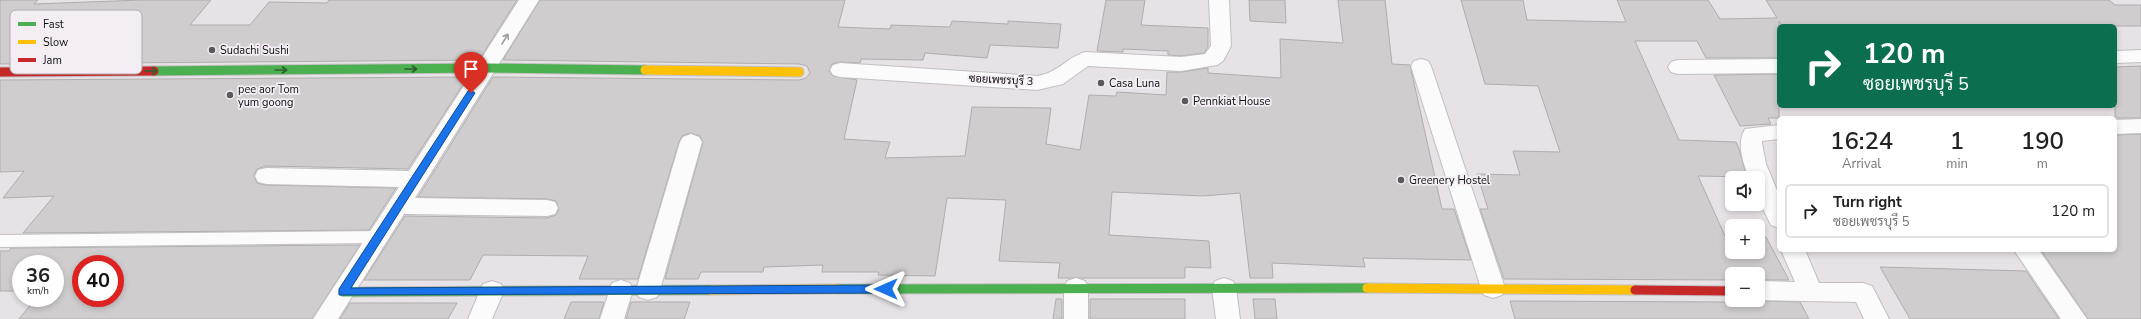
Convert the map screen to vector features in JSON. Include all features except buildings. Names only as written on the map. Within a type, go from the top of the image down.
[{"type":"street","points":[[325,319],[487,68],[528,0]]},
{"type":"street","name":"ซอยเพชรบุรี 3","points":[[840,70],[1036,83],[1055,80],[1074,64],[1085,59],[1182,64],[1210,60],[1216,56],[1221,46],[1219,0]]},
{"type":"street","points":[[2117,57],[2141,56]]},
{"type":"street","points":[[1421,66],[1493,288]]},
{"type":"street","points":[[1678,67],[1777,66]]},
{"type":"street","points":[[142,71],[487,68],[799,72]]},
{"type":"street","points":[[0,72],[10,72]]},
{"type":"street","points":[[2117,127],[2141,126]]},
{"type":"street","points":[[1777,132],[1753,134],[1750,140],[1751,150],[1757,169],[1777,214]]},
{"type":"street","points":[[648,290],[691,142]]},
{"type":"street","points":[[266,176],[415,179]]},
{"type":"street","points":[[398,206],[547,208]]},
{"type":"street","points":[[1794,252],[1811,292]]},
{"type":"street","points":[[2027,252],[2076,319]]},
{"type":"street","points":[[343,292],[1076,288],[1493,288],[1725,291]]},
{"type":"street","points":[[1076,288],[1076,319]]},
{"type":"street","points":[[1224,288],[1228,319]]},
{"type":"street","points":[[612,319],[621,290]]},
{"type":"street","points":[[480,319],[492,291]]},
{"type":"street","points":[[1765,292],[1863,294],[1877,319]]},
{"type":"lane","points":[[0,241],[378,237]]},
{"type":"traffic: fast","points":[[154,71],[487,68],[645,70]]},
{"type":"traffic: fast","points":[[838,289],[1367,288]]},
{"type":"traffic: fast","points":[[343,292],[709,290]]},
{"type":"traffic: slow","points":[[645,70],[799,72]]},
{"type":"traffic: slow","points":[[1367,288],[1635,290]]},
{"type":"traffic: slow","points":[[709,290],[838,289]]},
{"type":"traffic: jam","points":[[142,71],[154,71]]},
{"type":"traffic: jam","points":[[0,72],[10,72]]},
{"type":"traffic: jam","points":[[1635,290],[1725,291]]},
{"type":"place","name":"Sudachi Sushi","points":[[212,50]]},
{"type":"place","name":"Casa Luna","points":[[1101,83]]},
{"type":"place","name":"pee aor Tom yum goong","points":[[230,95]]},
{"type":"place","name":"Pennkiat House","points":[[1185,101]]},
{"type":"place","name":"Greenery Hostel","points":[[1401,180]]},
{"type":"route","points":[[471,93],[343,292],[886,289]]}]
